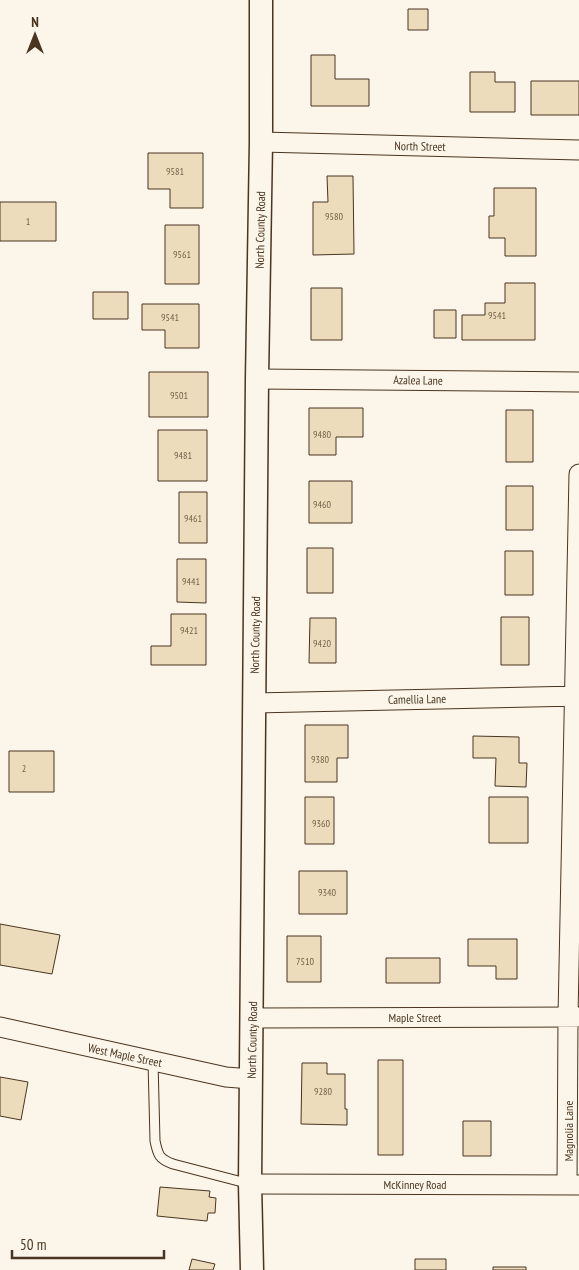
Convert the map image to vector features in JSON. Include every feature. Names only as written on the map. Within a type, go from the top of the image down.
[{"type":"street","name":"North County Road","points":[[252,1270],[250,1184],[261,0]]},
{"type":"street","name":"North Street","points":[[261,142],[579,150]]},
{"type":"street","name":"Azalea Lane","points":[[257,379],[579,382]]},
{"type":"street","name":"Magnolia Lane","points":[[573,1185],[579,474]]},
{"type":"street","name":"Camellia Lane","points":[[254,702],[577,696]]},
{"type":"street","name":"Maple Street","points":[[252,1018],[574,1017]]},
{"type":"street","name":"West Maple Street","points":[[0,1027],[226,1077],[251,1078]]},
{"type":"street","name":"McKinney Road","points":[[250,1184],[573,1185]]},
{"type":"lane","points":[[154,1061],[155,1141],[157,1152],[162,1160],[250,1184]]},
{"type":"building","points":[[408,9],[428,9],[428,30],[408,30]]},
{"type":"building","points":[[311,55],[335,55],[335,79],[369,79],[369,106],[311,106]]},
{"type":"building","points":[[470,72],[495,72],[495,82],[515,82],[515,112],[470,112]]},
{"type":"building","points":[[531,81],[579,81],[579,115],[531,115]]},
{"type":"building","points":[[148,153],[203,153],[203,208],[170,208],[170,189],[148,189]]},
{"type":"building","points":[[327,176],[353,176],[354,254],[313,255],[313,202],[328,202]]},
{"type":"building","points":[[494,188],[536,188],[536,256],[505,256],[505,238],[489,238],[489,216],[494,216]]},
{"type":"building","points":[[0,202],[56,202],[56,241],[0,241]]},
{"type":"building","points":[[165,225],[199,225],[199,284],[165,284]]},
{"type":"building","points":[[505,283],[535,283],[535,340],[462,340],[462,315],[485,315],[485,303],[505,303]]},
{"type":"building","points":[[311,288],[342,288],[342,340],[311,340]]},
{"type":"building","points":[[93,292],[128,292],[128,319],[93,319]]},
{"type":"building","points":[[142,304],[199,304],[199,348],[165,348],[165,330],[142,330]]},
{"type":"building","points":[[434,310],[456,310],[456,338],[434,338]]},
{"type":"building","points":[[149,372],[208,372],[208,417],[149,417]]},
{"type":"building","points":[[309,408],[363,408],[363,437],[336,437],[336,455],[309,455]]},
{"type":"building","points":[[506,410],[533,410],[533,462],[506,462]]},
{"type":"building","points":[[158,430],[207,430],[207,481],[158,481]]},
{"type":"building","points":[[309,481],[352,481],[352,523],[309,523]]},
{"type":"building","points":[[506,486],[533,486],[533,530],[506,530]]},
{"type":"building","points":[[179,492],[207,492],[207,543],[179,543]]},
{"type":"building","points":[[307,548],[333,548],[333,593],[307,593]]},
{"type":"building","points":[[505,551],[533,551],[533,595],[505,595]]},
{"type":"building","points":[[177,559],[206,559],[206,603],[177,602]]},
{"type":"building","points":[[171,614],[206,614],[206,665],[151,665],[151,646],[171,646]]},
{"type":"building","points":[[501,617],[529,617],[529,665],[501,665]]},
{"type":"building","points":[[310,618],[336,618],[336,663],[309,663]]},
{"type":"building","points":[[305,725],[348,725],[348,758],[337,758],[337,782],[305,782]]},
{"type":"building","points":[[473,736],[519,737],[519,763],[527,763],[526,787],[495,786],[496,758],[473,758]]},
{"type":"building","points":[[9,751],[54,751],[54,792],[9,792]]},
{"type":"building","points":[[305,797],[334,797],[334,844],[305,844]]},
{"type":"building","points":[[489,797],[528,797],[528,843],[489,843]]},
{"type":"building","points":[[299,871],[347,871],[347,914],[299,914]]},
{"type":"building","points":[[0,924],[60,935],[52,974],[0,965]]},
{"type":"building","points":[[287,936],[321,936],[321,982],[287,982]]},
{"type":"building","points":[[468,939],[517,939],[517,979],[496,979],[496,966],[468,966]]},
{"type":"building","points":[[386,958],[440,958],[440,983],[386,983]]},
{"type":"building","points":[[378,1060],[403,1060],[403,1155],[378,1155]]},
{"type":"building","points":[[302,1063],[327,1063],[327,1074],[345,1074],[347,1125],[301,1124]]},
{"type":"building","points":[[0,1077],[28,1082],[21,1120],[0,1116]]},
{"type":"building","points":[[463,1121],[491,1121],[491,1156],[463,1156]]},
{"type":"building","points":[[160,1187],[210,1191],[209,1197],[216,1198],[215,1213],[208,1213],[207,1221],[157,1216]]},
{"type":"building","points":[[192,1259],[215,1264],[213,1270],[189,1270]]},
{"type":"building","points":[[415,1259],[446,1259],[446,1270],[415,1270]]},
{"type":"building","points":[[493,1267],[526,1267],[526,1270],[493,1270]]}]
